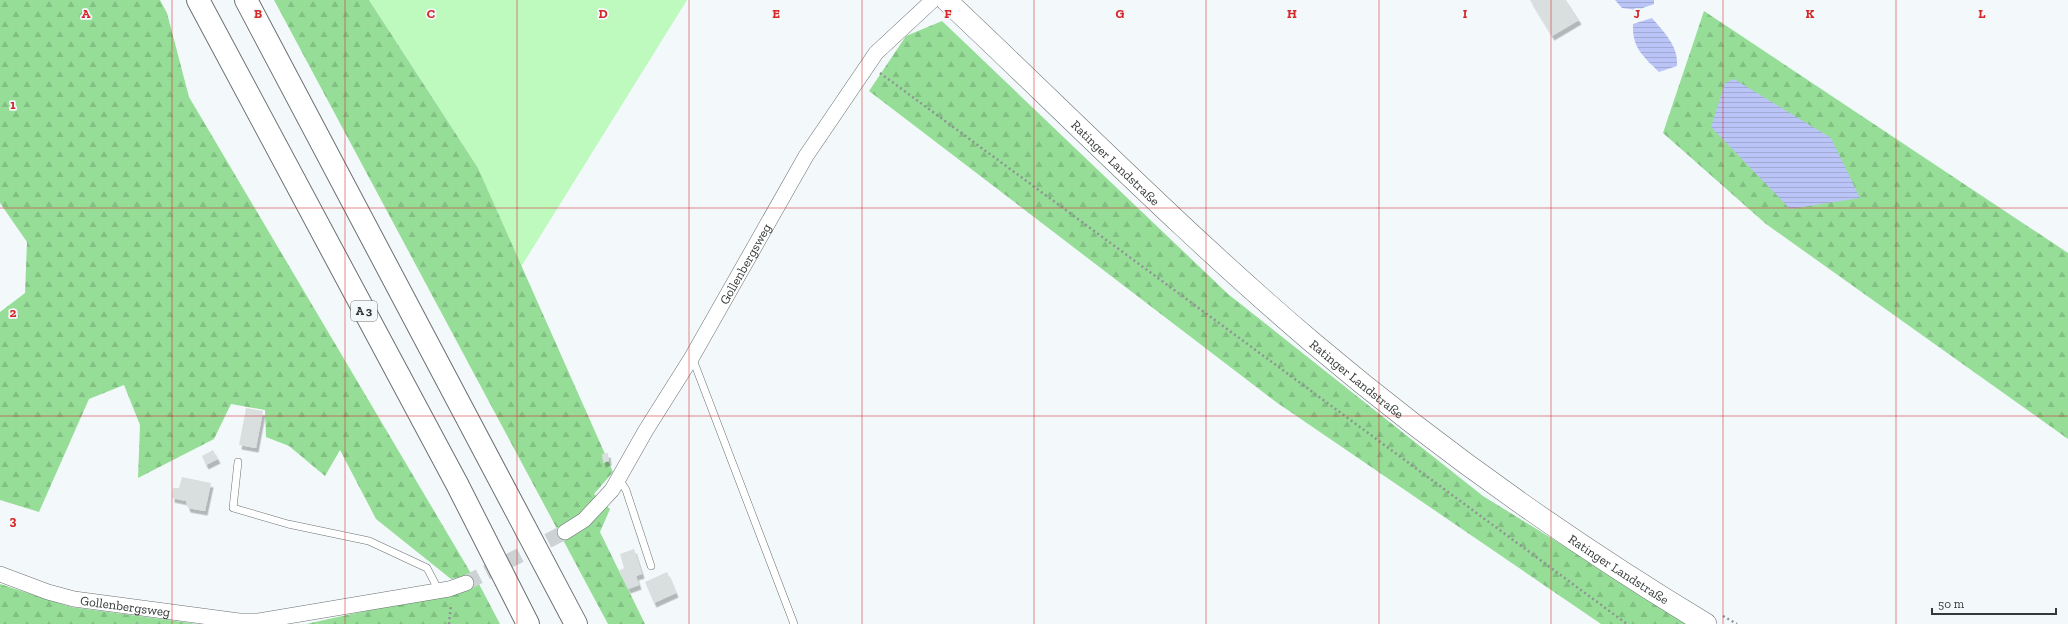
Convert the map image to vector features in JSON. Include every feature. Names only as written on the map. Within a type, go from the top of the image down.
[{"type":"highway","name":"A 3","points":[[198,0],[457,484],[528,624]]},
{"type":"highway","points":[[246,0],[576,624]]},
{"type":"main road","name":"Ratinger Landstraße","points":[[946,0],[1204,246],[1312,342],[1440,445],[1564,534],[1711,618]]},
{"type":"street","name":"Gollenbergsweg","points":[[565,532],[584,520],[612,490],[646,430],[692,357],[806,156],[868,64],[876,53],[933,0]]},
{"type":"street","name":"Gollenbergsweg","points":[[0,574],[48,592],[74,599],[239,621],[276,619],[444,590],[466,583]]},
{"type":"lane","points":[[692,357],[794,624]]},
{"type":"lane","points":[[238,462],[233,508],[288,524],[369,541],[428,568],[444,590]]},
{"type":"lane","points":[[619,479],[626,490],[651,566]]},
{"type":"path","points":[[868,64],[1627,624]]},
{"type":"path","points":[[444,590],[451,607],[449,624]]},
{"type":"path","points":[[1711,618],[1737,624]]},
{"type":"green space","points":[[0,0],[160,0],[167,13],[189,97],[472,575],[451,579],[376,519],[340,450],[325,476],[289,446],[266,437],[265,410],[231,404],[214,439],[138,478],[140,425],[124,385],[89,399],[39,512],[0,500],[0,312],[25,293],[27,242],[0,203]]},
{"type":"green space","points":[[274,0],[369,0],[478,168],[613,472],[594,494],[610,509],[600,532],[645,624],[608,624]]},
{"type":"green space","points":[[369,0],[687,0],[521,267],[478,168]]},
{"type":"green space","points":[[1704,11],[2068,253],[2068,439],[1766,224],[1663,133]]},
{"type":"green space","points":[[942,21],[1228,294],[1483,496],[1687,622],[1687,624],[1601,624],[1276,402],[869,91],[906,36]]},
{"type":"green space","points":[[0,584],[71,607],[198,624],[0,624]]},
{"type":"green space","points":[[479,584],[500,624],[306,624],[438,595]]},
{"type":"water","points":[[1615,0],[1654,0],[1654,4],[1637,10],[1622,8]]},
{"type":"water","points":[[1652,18],[1670,40],[1676,52],[1677,59],[1677,66],[1659,72],[1643,56],[1634,39],[1633,32],[1633,24]]},
{"type":"water","points":[[1734,79],[1831,138],[1860,198],[1790,209],[1711,127],[1725,83]]},
{"type":"building","points":[[1530,0],[1566,0],[1579,20],[1552,36]]},
{"type":"building","points":[[246,408],[263,411],[256,448],[239,445]]},
{"type":"building","points":[[213,450],[218,459],[206,465],[202,456]]},
{"type":"building","points":[[608,453],[609,461],[603,463],[602,454]]},
{"type":"building","points":[[182,477],[211,483],[205,511],[188,508],[186,501],[172,498],[173,488],[179,488]]},
{"type":"building","points":[[634,549],[642,574],[636,576],[639,585],[628,589],[619,571],[624,568],[620,554]]},
{"type":"building","points":[[667,572],[676,593],[654,603],[645,582]]},
{"type":"tunnel","points":[[466,583],[565,532]]}]
